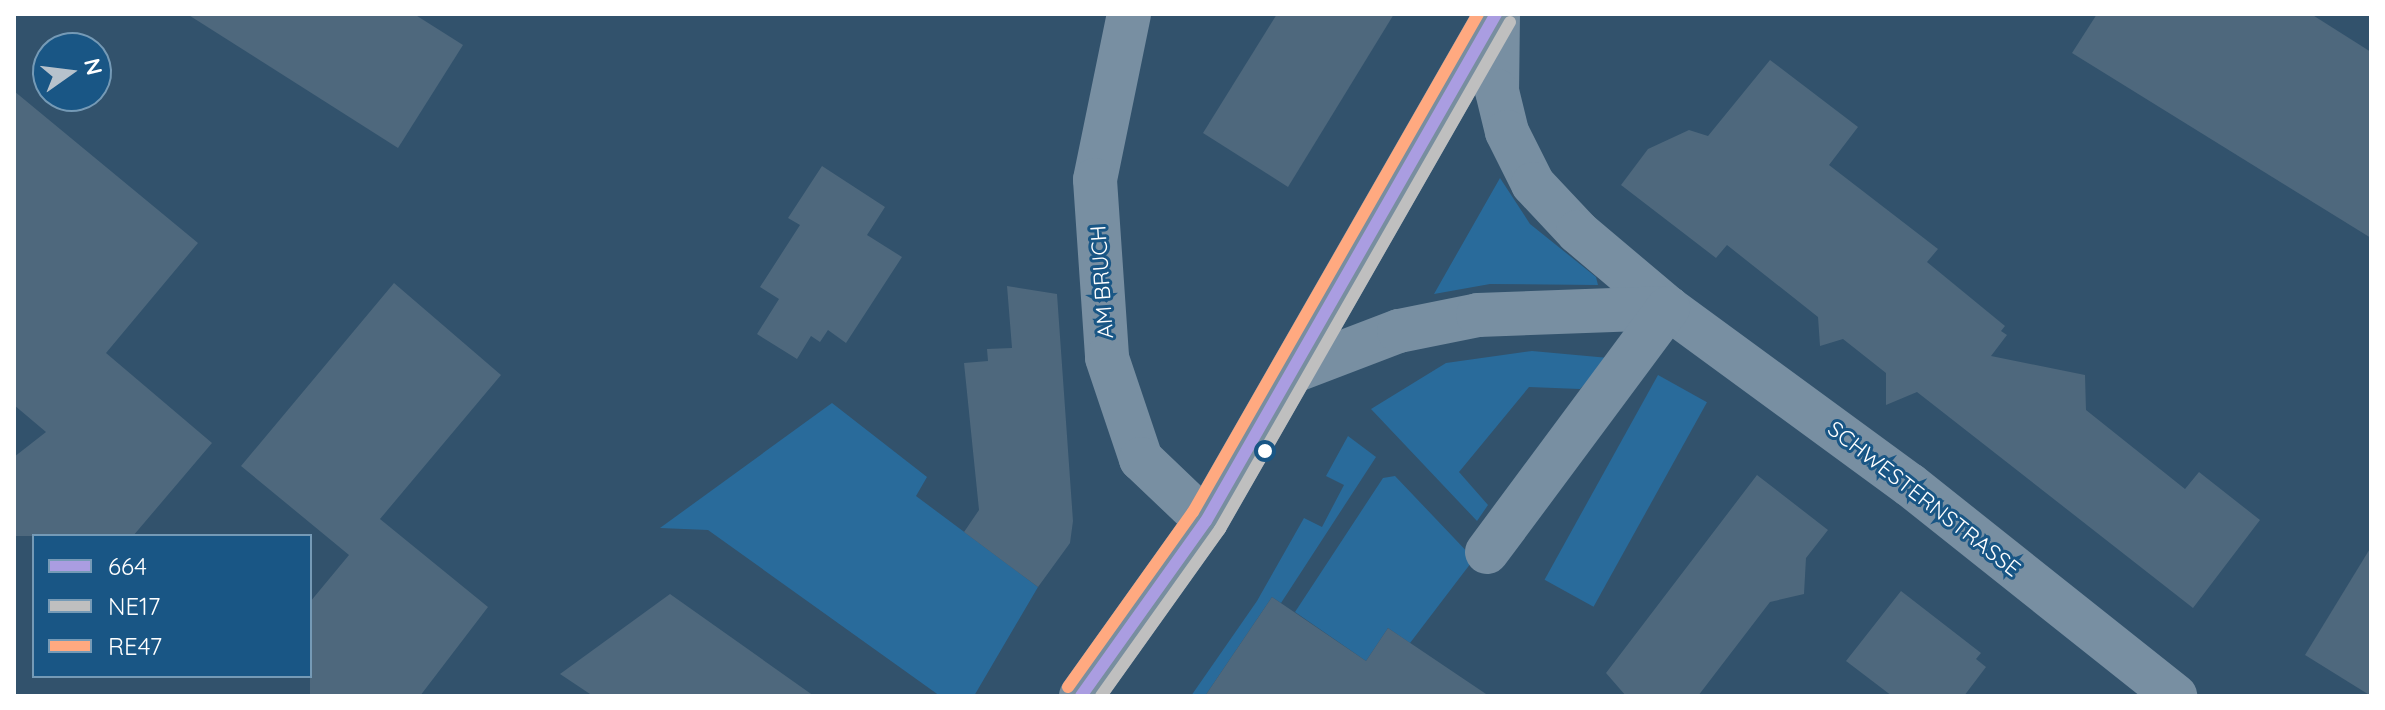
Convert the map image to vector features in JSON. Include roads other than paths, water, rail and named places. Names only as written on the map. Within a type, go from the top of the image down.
[{"type":"main road","points":[[1081,696],[1206,521],[1497,14]]},
{"type":"street","name":"AM BRUCH","points":[[1129,14],[1095,180],[1107,358],[1141,459],[1206,521]]},
{"type":"street","name":"SCHWESTERNSTRASSE","points":[[1497,14],[1497,91],[1507,132],[1533,184],[1578,232],[1668,308],[1910,485],[2175,696]]},
{"type":"street","points":[[1294,371],[1399,331],[1478,315],[1668,308]]},
{"type":"street","points":[[1487,552],[1668,308]]}]
